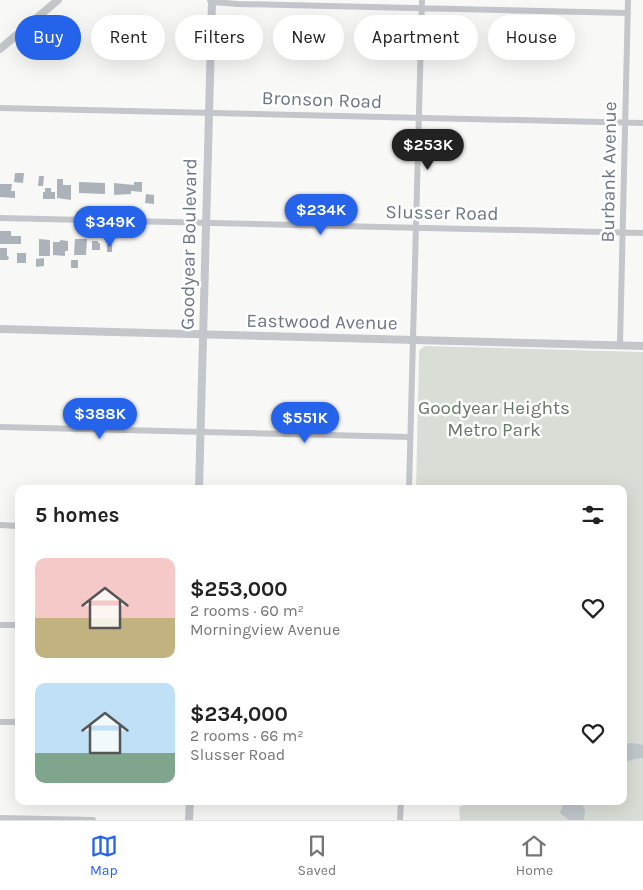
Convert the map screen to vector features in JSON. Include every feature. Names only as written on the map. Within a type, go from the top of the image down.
[{"type":"street","points":[[0,49],[58,0]]},
{"type":"street","points":[[409,485],[422,0]]},
{"type":"street","name":"Burbank Avenue","points":[[620,345],[628,0]]},
{"type":"street","points":[[211,1],[238,4],[628,13]]},
{"type":"street","name":"Goodyear Boulevard","points":[[199,485],[211,1]]},
{"type":"street","name":"Bronson Road","points":[[0,108],[643,123]]},
{"type":"street","name":"Slusser Road","points":[[0,218],[643,233]]},
{"type":"street","name":"Eastwood Avenue","points":[[0,330],[643,346]]},
{"type":"street","points":[[0,427],[410,437]]},
{"type":"street","points":[[0,525],[15,526]]},
{"type":"street","points":[[0,624],[15,625]]},
{"type":"street","points":[[0,722],[15,722]]},
{"type":"street","points":[[189,820],[190,805]]},
{"type":"street","points":[[400,820],[401,805]]},
{"type":"street","points":[[0,818],[93,820]]},
{"type":"green space","name":"Goodyear Heights Metro Park","points":[[424,346],[643,352],[643,820],[460,820],[459,807],[464,805],[627,805],[627,485],[416,485],[419,351]]},
{"type":"shaded area","points":[[627,744],[643,745],[643,758],[627,762]]},
{"type":"shaded area","points":[[563,805],[583,805],[585,811],[584,820],[569,820],[560,813]]},
{"type":"building","points":[[15,173],[24,173],[23,183],[14,182]]},
{"type":"building","points":[[39,176],[44,176],[43,186],[38,186]]},
{"type":"building","points":[[57,179],[63,179],[63,185],[71,185],[71,200],[57,198]]},
{"type":"building","points":[[79,182],[105,183],[105,194],[79,193]]},
{"type":"building","points":[[134,182],[142,182],[142,192],[131,191],[131,194],[114,195],[114,183],[134,185]]},
{"type":"building","points":[[0,184],[12,184],[11,191],[15,191],[15,198],[0,197]]},
{"type":"building","points":[[45,188],[51,188],[51,192],[55,192],[55,199],[43,199]]},
{"type":"building","points":[[146,194],[154,195],[154,204],[145,203]]},
{"type":"building","points":[[0,231],[11,231],[11,236],[21,236],[21,244],[0,244]]},
{"type":"building","points":[[39,239],[50,240],[50,256],[39,256]]},
{"type":"building","points":[[75,239],[87,239],[86,255],[74,255]]},
{"type":"building","points":[[60,240],[68,241],[68,251],[65,251],[65,256],[53,255],[53,242],[60,242]]},
{"type":"building","points":[[92,241],[100,243],[100,250],[92,250]]},
{"type":"building","points":[[107,244],[112,244],[112,252],[107,252]]},
{"type":"building","points":[[0,248],[7,248],[8,260],[0,260]]},
{"type":"building","points":[[17,253],[26,253],[26,263],[17,263]]},
{"type":"building","points":[[44,258],[44,266],[36,267],[36,259]]},
{"type":"building","points":[[71,260],[78,260],[78,268],[71,268]]}]
